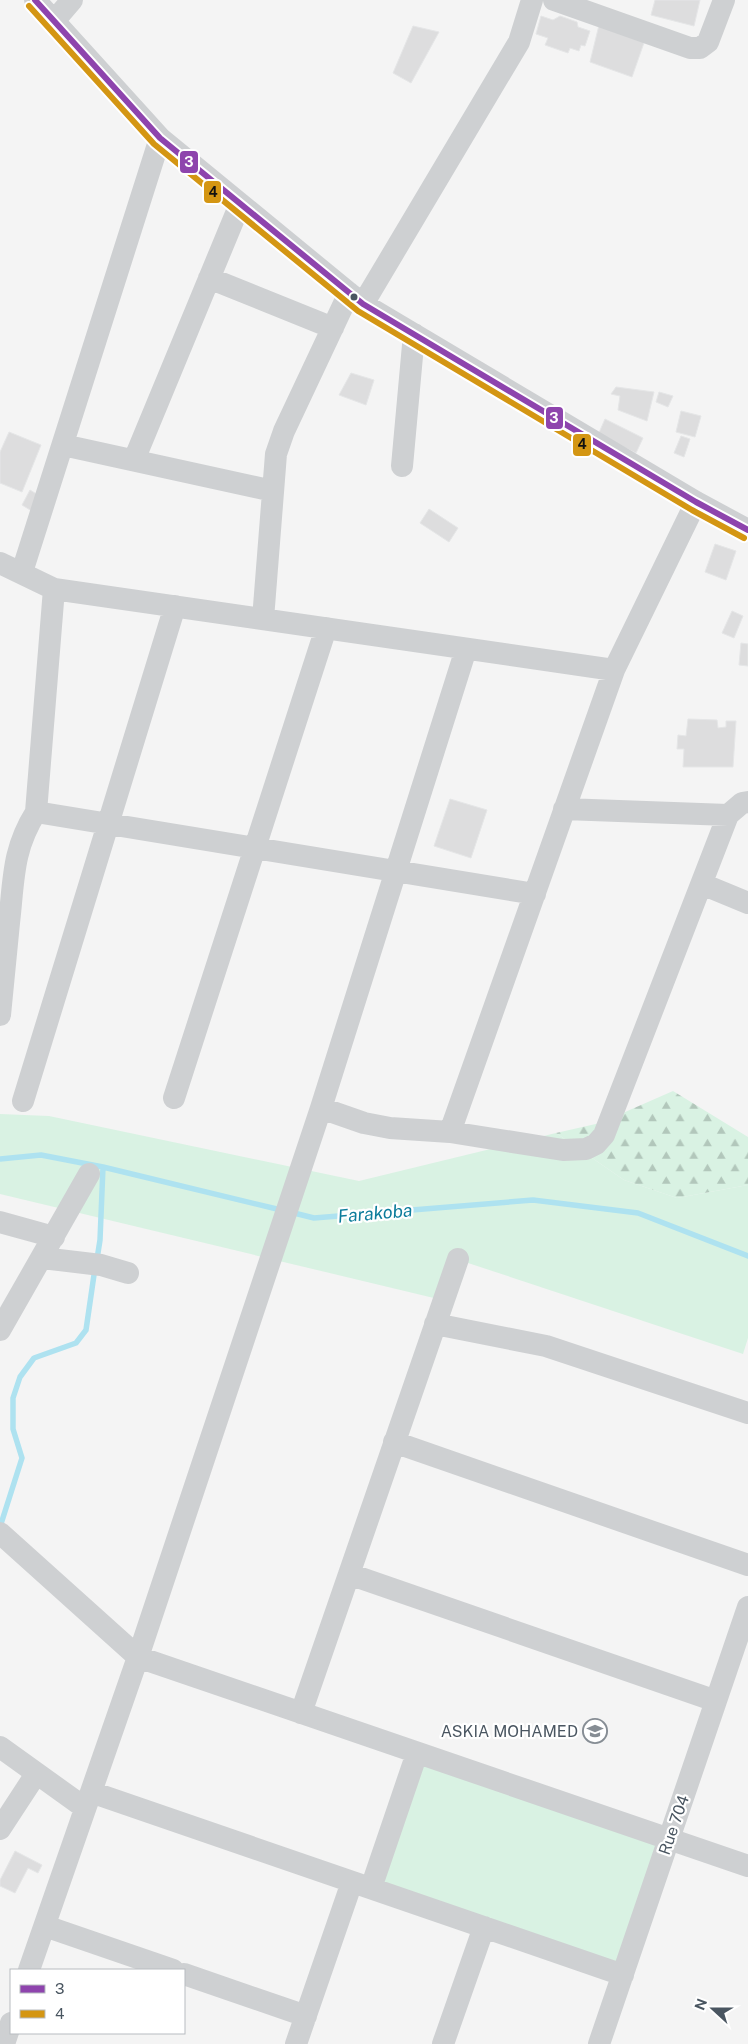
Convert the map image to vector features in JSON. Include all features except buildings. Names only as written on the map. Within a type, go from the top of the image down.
[{"type":"street","points":[[35,0],[160,138],[356,298],[696,502],[748,530]]},
{"type":"street","points":[[54,21],[72,0]]},
{"type":"street","points":[[554,0],[690,48],[700,48],[708,42],[724,0]]},
{"type":"street","points":[[263,619],[276,454],[284,431],[334,328],[356,298],[519,42],[529,1]]},
{"type":"street","points":[[22,572],[160,138]]},
{"type":"street","points":[[134,460],[240,204]]},
{"type":"street","points":[[209,278],[334,328]]},
{"type":"street","points":[[402,466],[414,334]]},
{"type":"street","points":[[63,445],[273,491]]},
{"type":"street","points":[[450,1132],[614,670],[696,502]]},
{"type":"street","points":[[0,563],[54,589],[614,670]]},
{"type":"street","points":[[0,1015],[13,875],[19,845],[26,828],[36,812],[54,589]]},
{"type":"street","points":[[23,1101],[175,606]]},
{"type":"street","points":[[174,1098],[326,628]]},
{"type":"street","points":[[29,1969],[138,1657],[322,1108],[466,649]]},
{"type":"street","points":[[322,1108],[364,1124],[390,1128],[450,1132],[563,1150],[586,1149],[596,1144],[604,1135],[728,815],[742,803],[748,802]]},
{"type":"street","points":[[564,809],[728,815]]},
{"type":"street","points":[[36,812],[535,894]]},
{"type":"street","points":[[702,884],[748,903]]},
{"type":"street","points":[[0,1330],[89,1174]]},
{"type":"street","points":[[0,1222],[54,1237]]},
{"type":"street","points":[[42,1258],[94,1264],[128,1273]]},
{"type":"street","points":[[301,1713],[458,1259]]},
{"type":"street","points":[[435,1324],[546,1346],[748,1414]]},
{"type":"street","points":[[394,1442],[748,1565]]},
{"type":"street","points":[[0,1533],[138,1657],[748,1866]]},
{"type":"street","points":[[349,1574],[716,1701]]},
{"type":"street","name":"Rue 704","points":[[599,2044],[748,1607]]},
{"type":"street","points":[[0,1747],[36,1774],[88,1800],[362,1885],[623,1975]]},
{"type":"street","points":[[296,2044],[306,2016],[417,1753]]},
{"type":"street","points":[[0,1829],[36,1774]]},
{"type":"street","points":[[45,1926],[170,1969]]},
{"type":"street","points":[[443,2044],[484,1927]]},
{"type":"street","points":[[185,1974],[306,2016]]},
{"type":"street","points":[[4,2044],[10,2026]]},
{"type":"green space","points":[[673,1091],[748,1137],[748,1185],[677,1198],[624,1180],[556,1133],[600,1123]]},
{"type":"green space","points":[[0,1114],[49,1116],[359,1181],[556,1133],[624,1180],[677,1198],[748,1185],[748,1338],[743,1354],[456,1259],[438,1299],[0,1194]]},
{"type":"green space","points":[[415,1762],[658,1846],[618,1963],[375,1879]]},
{"type":"waterway","name":"Farakoba","points":[[0,1159],[41,1155],[103,1167],[281,1210]]},
{"type":"waterway","points":[[97,1259],[100,1240],[103,1167]]},
{"type":"waterway","name":"Farakoba","points":[[290,1212],[314,1218],[533,1200],[638,1213],[748,1256]]},
{"type":"waterway","points":[[0,1527],[22,1458],[13,1429],[13,1398],[20,1377],[34,1358],[76,1343],[86,1330],[95,1268]]},
{"type":"transit line","name":"3","points":[[35,0],[160,138],[363,304],[696,502],[748,530]]},
{"type":"transit line","name":"4","points":[[29,6],[154,144],[358,311],[692,510],[744,538]]},
{"type":"place","name":"ASKIA MOHAMED","points":[[595,1731]]}]
